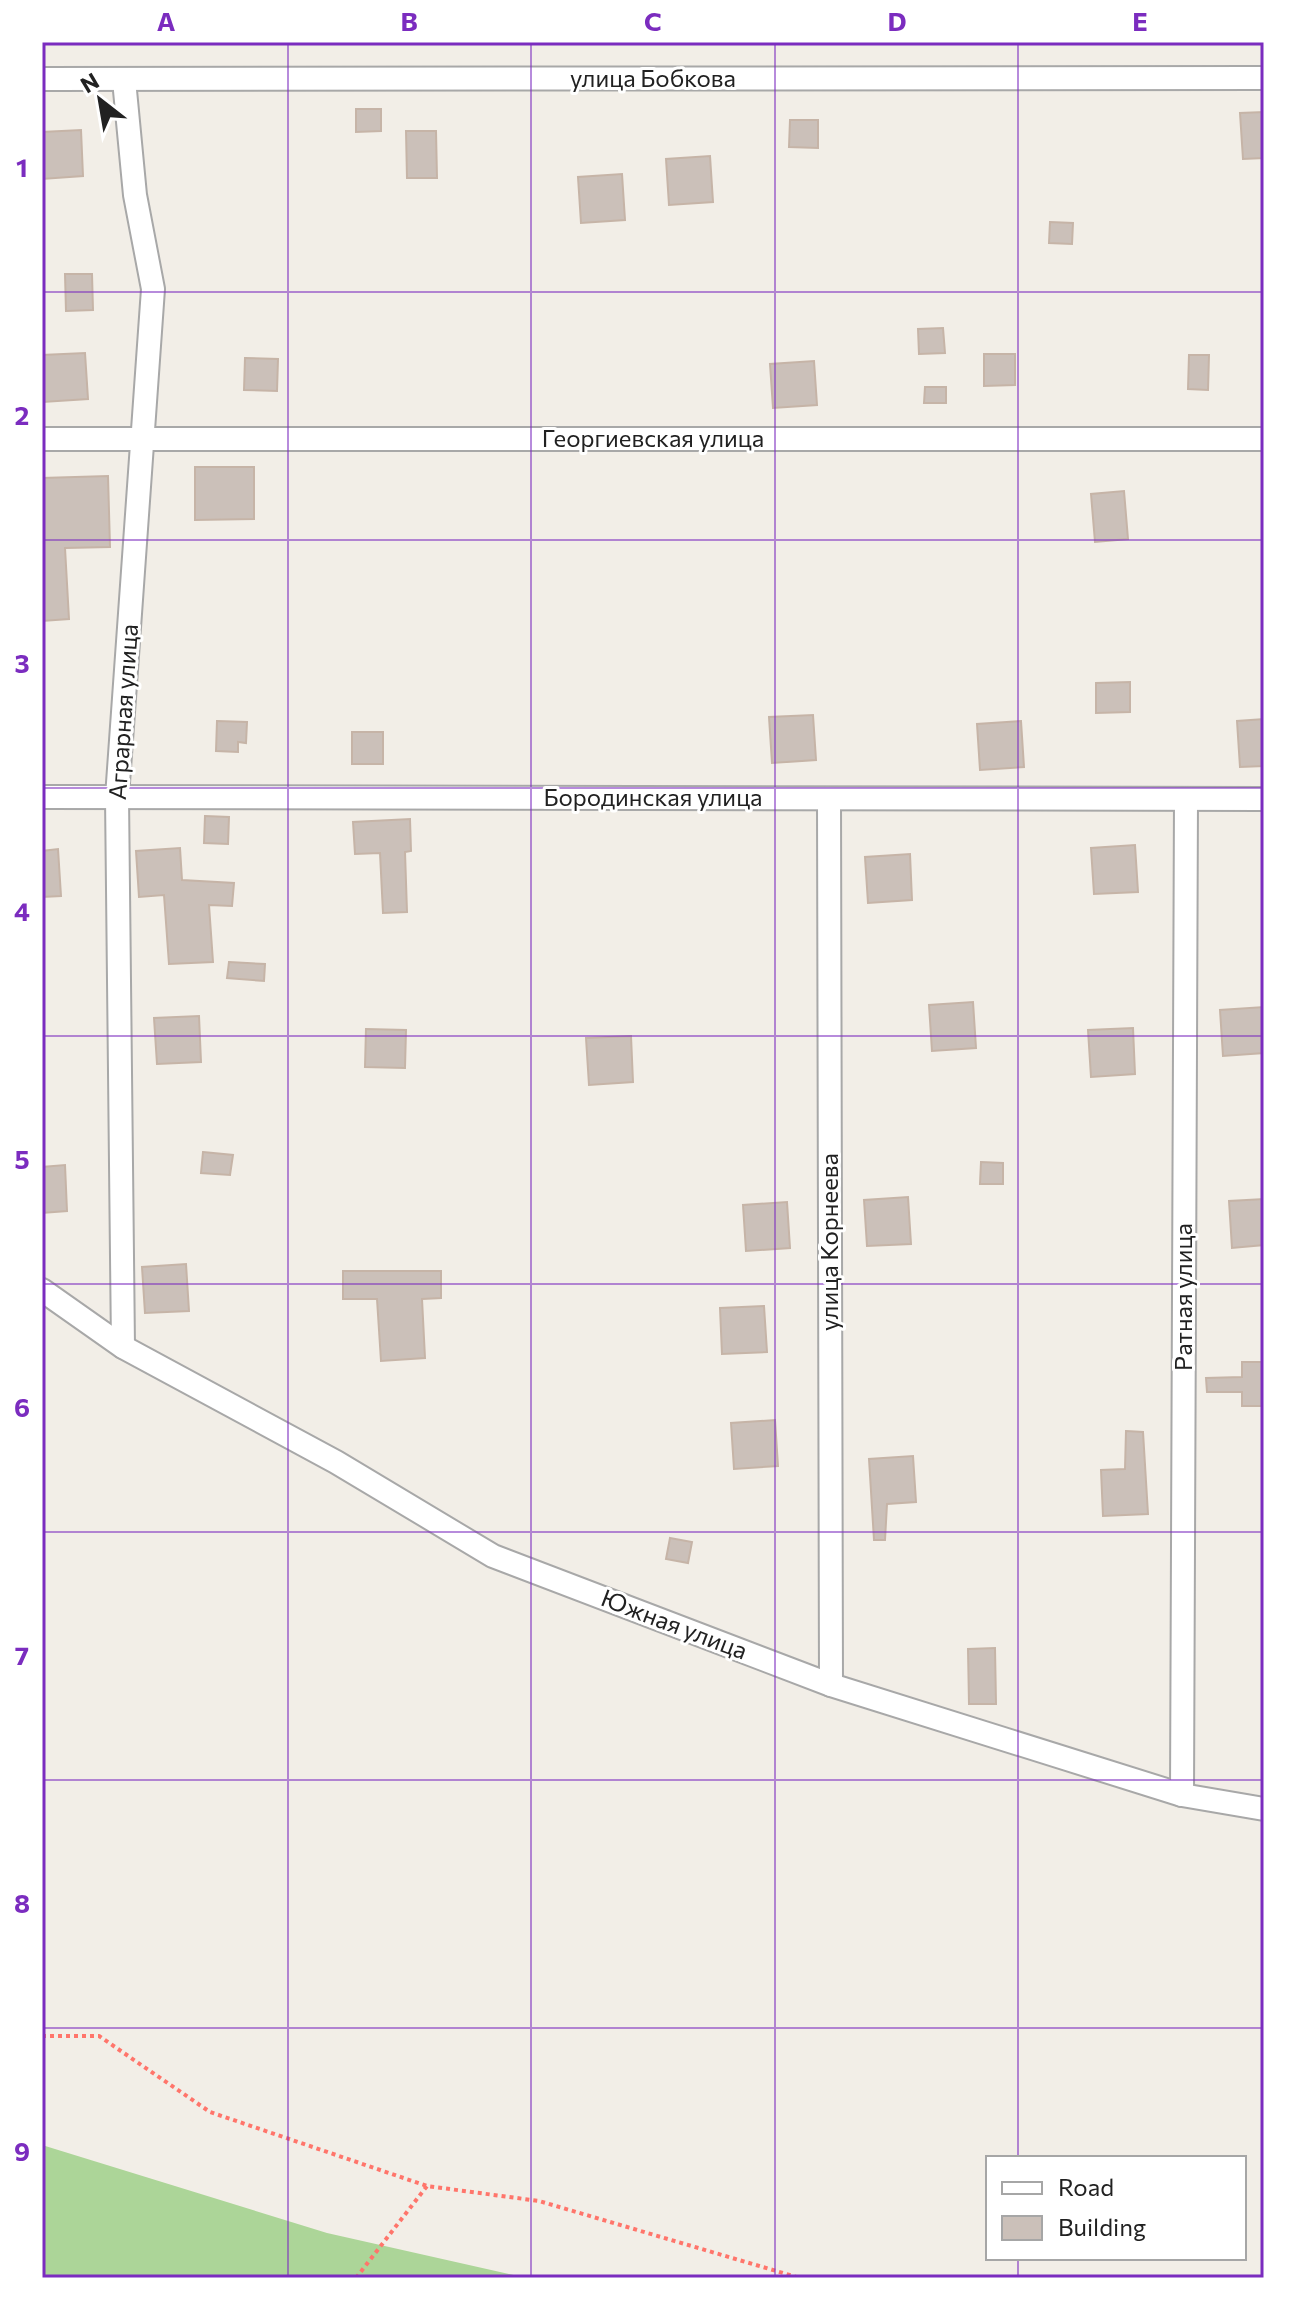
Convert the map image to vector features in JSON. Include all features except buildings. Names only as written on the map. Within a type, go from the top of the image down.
[{"type":"street","name":"улица Бобкова","points":[[42,79],[1264,78]]},
{"type":"street","name":"Аграрная улица","points":[[123,1347],[117,797],[153,289],[135,195],[124,80]]},
{"type":"street","name":"Георгиевская улица","points":[[42,439],[1264,439]]},
{"type":"street","name":"Бородинская улица","points":[[42,797],[1264,799]]},
{"type":"street","name":"улица Корнеева","points":[[829,799],[831,1685]]},
{"type":"street","name":"Ратная улица","points":[[1182,1795],[1186,799]]},
{"type":"street","name":"Южная улица","points":[[42,1290],[123,1347],[336,1462],[493,1556],[831,1685],[1182,1795],[1264,1809]]},
{"type":"path","points":[[43,2035],[99,2036],[210,2112],[427,2186],[539,2201],[800,2278]]},
{"type":"path","points":[[356,2278],[427,2186]]},
{"type":"green space","points":[[42,2145],[327,2233],[527,2278],[42,2278]]}]
